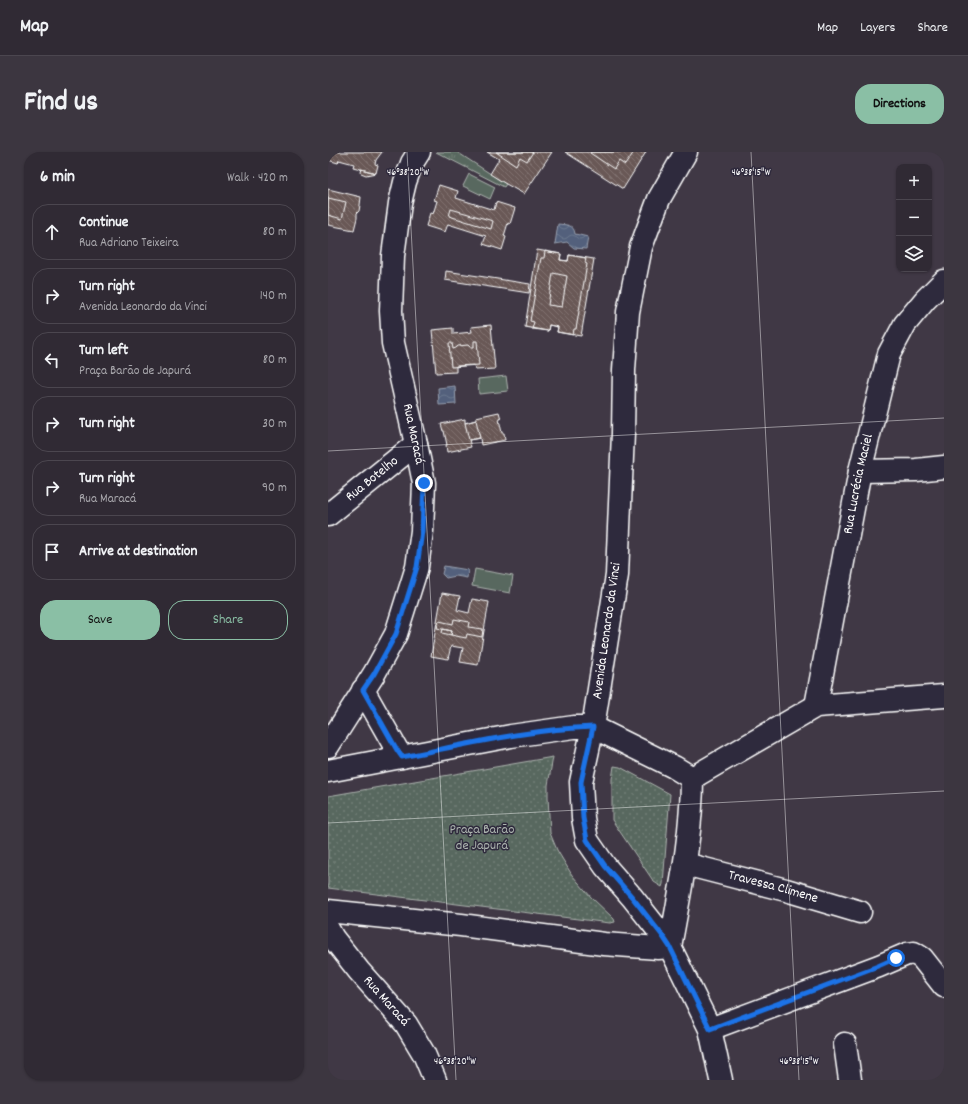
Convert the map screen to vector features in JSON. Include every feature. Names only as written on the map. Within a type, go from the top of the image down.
[{"type":"street","name":"Rua Maracá","points":[[328,746],[374,674],[396,634],[417,567],[422,531],[424,483],[393,343],[392,311],[393,256],[400,203],[405,182],[412,163],[419,152]]},
{"type":"street","name":"Avenida Leonardo da Vinci","points":[[686,152],[659,199],[641,248],[628,312],[624,370],[617,575],[593,727],[581,782],[583,818],[587,840],[605,866],[632,897],[670,947],[710,1029],[721,1080]]},
{"type":"street","name":"Rua Lucrécia Maciel","points":[[816,706],[860,471],[890,354],[905,324],[944,281]]},
{"type":"street","name":"Rua Botelho","points":[[328,515],[416,444]]},
{"type":"street","points":[[860,471],[916,470],[944,467]]},
{"type":"street","points":[[363,690],[402,757]]},
{"type":"street","points":[[692,778],[816,706],[944,696]]},
{"type":"street","points":[[328,771],[510,736],[574,727],[593,727],[674,767],[692,778]]},
{"type":"street","points":[[328,911],[461,925],[604,944],[658,948],[670,947],[685,864],[692,803],[692,778]]},
{"type":"street","name":"Travessa Climene","points":[[685,864],[786,890],[860,912]]},
{"type":"street","name":"Rua Maracá","points":[[328,929],[333,938],[359,971],[406,1024],[424,1054],[435,1080]]},
{"type":"street","points":[[710,1029],[907,954],[914,953],[922,958],[944,986]]},
{"type":"street","points":[[845,1044],[850,1080]]},
{"type":"green space","points":[[436,152],[457,152],[506,184],[504,187]]},
{"type":"green space","points":[[469,174],[495,187],[490,199],[463,186]]},
{"type":"green space","points":[[506,376],[508,391],[479,394],[478,379]]},
{"type":"green space","points":[[475,569],[513,576],[510,593],[472,586]]},
{"type":"green space","name":"Praça Barão de Japurá","points":[[553,757],[548,785],[550,833],[557,850],[572,875],[591,897],[614,919],[615,922],[610,923],[328,888],[328,796]]},
{"type":"green space","points":[[614,766],[620,767],[670,794],[662,887],[654,882],[612,820],[612,779]]},
{"type":"water","points":[[558,224],[569,226],[573,228],[575,234],[588,237],[586,249],[574,248],[567,242],[555,244]]},
{"type":"water","points":[[455,386],[456,404],[439,405],[438,388]]},
{"type":"water","points":[[444,566],[468,570],[467,578],[456,576],[446,578],[442,574]]},
{"type":"building","points":[[328,152],[382,152],[376,160],[375,164],[378,165],[376,173],[353,167],[354,164],[339,160],[338,163],[328,160]]},
{"type":"building","points":[[487,152],[552,152],[524,194],[490,174],[499,159]]},
{"type":"building","points":[[496,152],[533,152],[527,161],[520,157],[516,165]]},
{"type":"building","points":[[565,152],[646,152],[623,189]]},
{"type":"building","points":[[634,152],[625,165],[619,161],[614,169],[590,153]]},
{"type":"building","points":[[361,169],[376,173],[366,175],[360,172]]},
{"type":"building","points":[[439,185],[458,191],[456,198],[494,210],[496,202],[515,208],[510,224],[508,223],[502,250],[483,244],[486,236],[448,224],[445,232],[426,226],[430,213],[433,214],[437,201],[434,200]]},
{"type":"building","points":[[328,189],[361,197],[354,230],[328,225]]},
{"type":"building","points":[[328,198],[346,202],[342,219],[328,215]]},
{"type":"building","points":[[451,209],[493,221],[491,229],[449,216]]},
{"type":"building","points":[[537,250],[561,254],[560,260],[568,261],[569,255],[594,259],[581,336],[557,332],[558,327],[549,325],[548,331],[525,327]]},
{"type":"building","points":[[545,251],[561,254],[560,260],[568,261],[569,255],[586,258],[585,263],[587,264],[576,329],[574,329],[573,335],[557,332],[558,327],[549,325],[548,331],[532,329],[534,322],[530,321],[541,258],[544,258]]},
{"type":"building","points":[[446,271],[530,284],[529,293],[445,280]]},
{"type":"building","points":[[553,273],[567,276],[562,307],[548,305]]},
{"type":"building","points":[[491,325],[495,369],[475,370],[474,365],[456,366],[456,372],[436,373],[432,330],[453,328],[453,334],[472,332],[471,327]]},
{"type":"building","points":[[474,341],[477,341],[479,365],[451,367],[449,343],[452,343],[453,349],[458,346],[468,345],[470,347],[474,347]]},
{"type":"building","points":[[499,412],[502,433],[504,433],[505,440],[481,445],[480,438],[469,440],[471,447],[447,452],[444,431],[441,424],[465,419],[465,423],[476,420],[476,417]]},
{"type":"building","points":[[476,420],[480,438],[469,440],[465,423]]},
{"type":"building","points":[[442,593],[460,596],[457,610],[469,613],[472,599],[489,602],[478,665],[460,662],[463,648],[451,646],[448,659],[431,656]]},
{"type":"building","points":[[454,619],[469,622],[468,627],[483,629],[482,637],[467,634],[466,638],[451,635],[452,631],[437,628],[439,621],[453,624]]},
{"type":"building","points":[[443,629],[452,631],[451,635],[442,633]]},
{"type":"route","points":[[424,483],[422,531],[417,567],[396,634],[374,674],[363,690],[402,757],[510,736],[574,727],[593,727],[581,782],[583,818],[587,840],[605,866],[632,897],[670,947],[710,1029],[896,958]]}]
